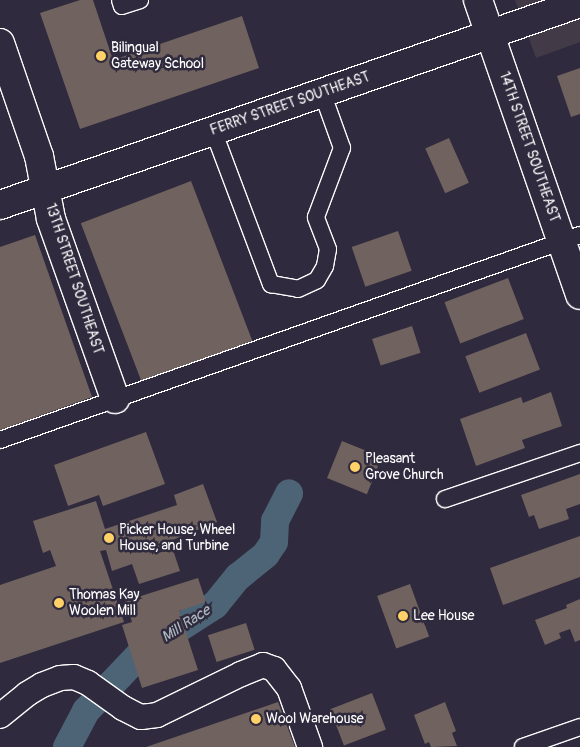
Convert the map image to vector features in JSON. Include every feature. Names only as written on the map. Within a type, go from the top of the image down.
[{"type":"street","name":"14TH STREET SOUTHEAST","points":[[478,0],[571,238],[580,295]]},
{"type":"street","name":"FERRY STREET SOUTHEAST","points":[[0,205],[580,3]]},
{"type":"street","name":"13TH STREET SOUTHEAST","points":[[0,42],[39,156],[51,219],[115,399]]},
{"type":"street","points":[[0,716],[27,694],[60,678],[74,677],[88,683],[113,701],[142,716],[157,715],[241,674],[263,666],[274,669],[289,688],[310,747]]},
{"type":"lane","points":[[120,0],[122,6],[140,0]]},
{"type":"lane","points":[[214,130],[270,284],[298,289],[317,280],[325,266],[328,249],[316,217],[342,148],[322,92]]},
{"type":"lane","points":[[0,440],[571,238]]},
{"type":"lane","points":[[445,499],[580,453]]},
{"type":"lane","points":[[523,747],[580,727]]},
{"type":"shaded area","points":[[515,0],[580,0],[580,42],[536,58]]},
{"type":"building","points":[[80,0],[93,0],[113,60],[242,16],[259,68],[80,129],[40,13]]},
{"type":"building","points":[[580,68],[580,114],[571,117],[557,76]]},
{"type":"building","points":[[449,138],[469,183],[445,193],[425,149]]},
{"type":"building","points":[[191,181],[252,341],[142,383],[81,223]]},
{"type":"building","points":[[398,231],[412,271],[365,287],[352,247]]},
{"type":"building","points":[[35,235],[92,397],[0,430],[0,247]]},
{"type":"building","points":[[508,278],[524,319],[460,343],[445,302]]},
{"type":"building","points":[[412,326],[421,353],[381,366],[372,339]]},
{"type":"building","points":[[526,333],[540,369],[479,393],[465,356]]},
{"type":"building","points":[[551,392],[562,426],[522,440],[525,448],[476,466],[460,419],[521,397],[523,403]]},
{"type":"building","points":[[146,432],[165,484],[103,506],[99,495],[68,506],[54,465]]},
{"type":"building","name":"Pleasant Grove Church","points":[[342,441],[382,457],[367,494],[327,478]]},
{"type":"building","points":[[580,474],[580,504],[566,509],[569,519],[539,529],[534,515],[529,517],[521,495]]},
{"type":"building","points":[[203,484],[217,522],[170,541],[180,571],[139,584],[132,564],[112,571],[106,550],[100,551],[124,622],[0,663],[0,585],[56,566],[50,550],[43,553],[33,521],[96,501],[105,529],[177,505],[174,495]]},
{"type":"building","points":[[580,536],[580,577],[503,605],[490,568]]},
{"type":"building","points":[[198,578],[206,602],[179,611],[198,670],[142,688],[122,625],[132,622],[125,601]]},
{"type":"building","name":"Lee House","points":[[410,584],[429,637],[396,649],[377,596]]},
{"type":"building","points":[[580,599],[580,640],[575,642],[570,629],[559,633],[561,638],[545,645],[535,620],[567,608],[566,605]]},
{"type":"building","points":[[246,623],[255,650],[217,662],[208,635]]},
{"type":"building","points":[[372,693],[386,729],[344,746],[330,709]]},
{"type":"building","name":"Wool Warehouse","points":[[278,702],[295,747],[146,747]]},
{"type":"building","points":[[445,702],[456,731],[452,733],[457,746],[431,747],[429,742],[425,744],[414,715]]},
{"type":"waterway","name":"Mill Race","points":[[67,747],[86,711],[142,652],[215,605],[238,577],[266,554],[274,542],[275,521],[289,493]]},
{"type":"place","name":"Bilingual Gateway School","points":[[101,56]]},
{"type":"place","name":"Pleasant Grove Church","points":[[355,467]]},
{"type":"place","name":"Picker House, Wheel House, and Turbine","points":[[109,538]]},
{"type":"place","name":"Thomas Kay Woolen Mill","points":[[59,603]]},
{"type":"place","name":"Lee House","points":[[403,616]]},
{"type":"place","name":"Wool Warehouse","points":[[256,719]]}]
